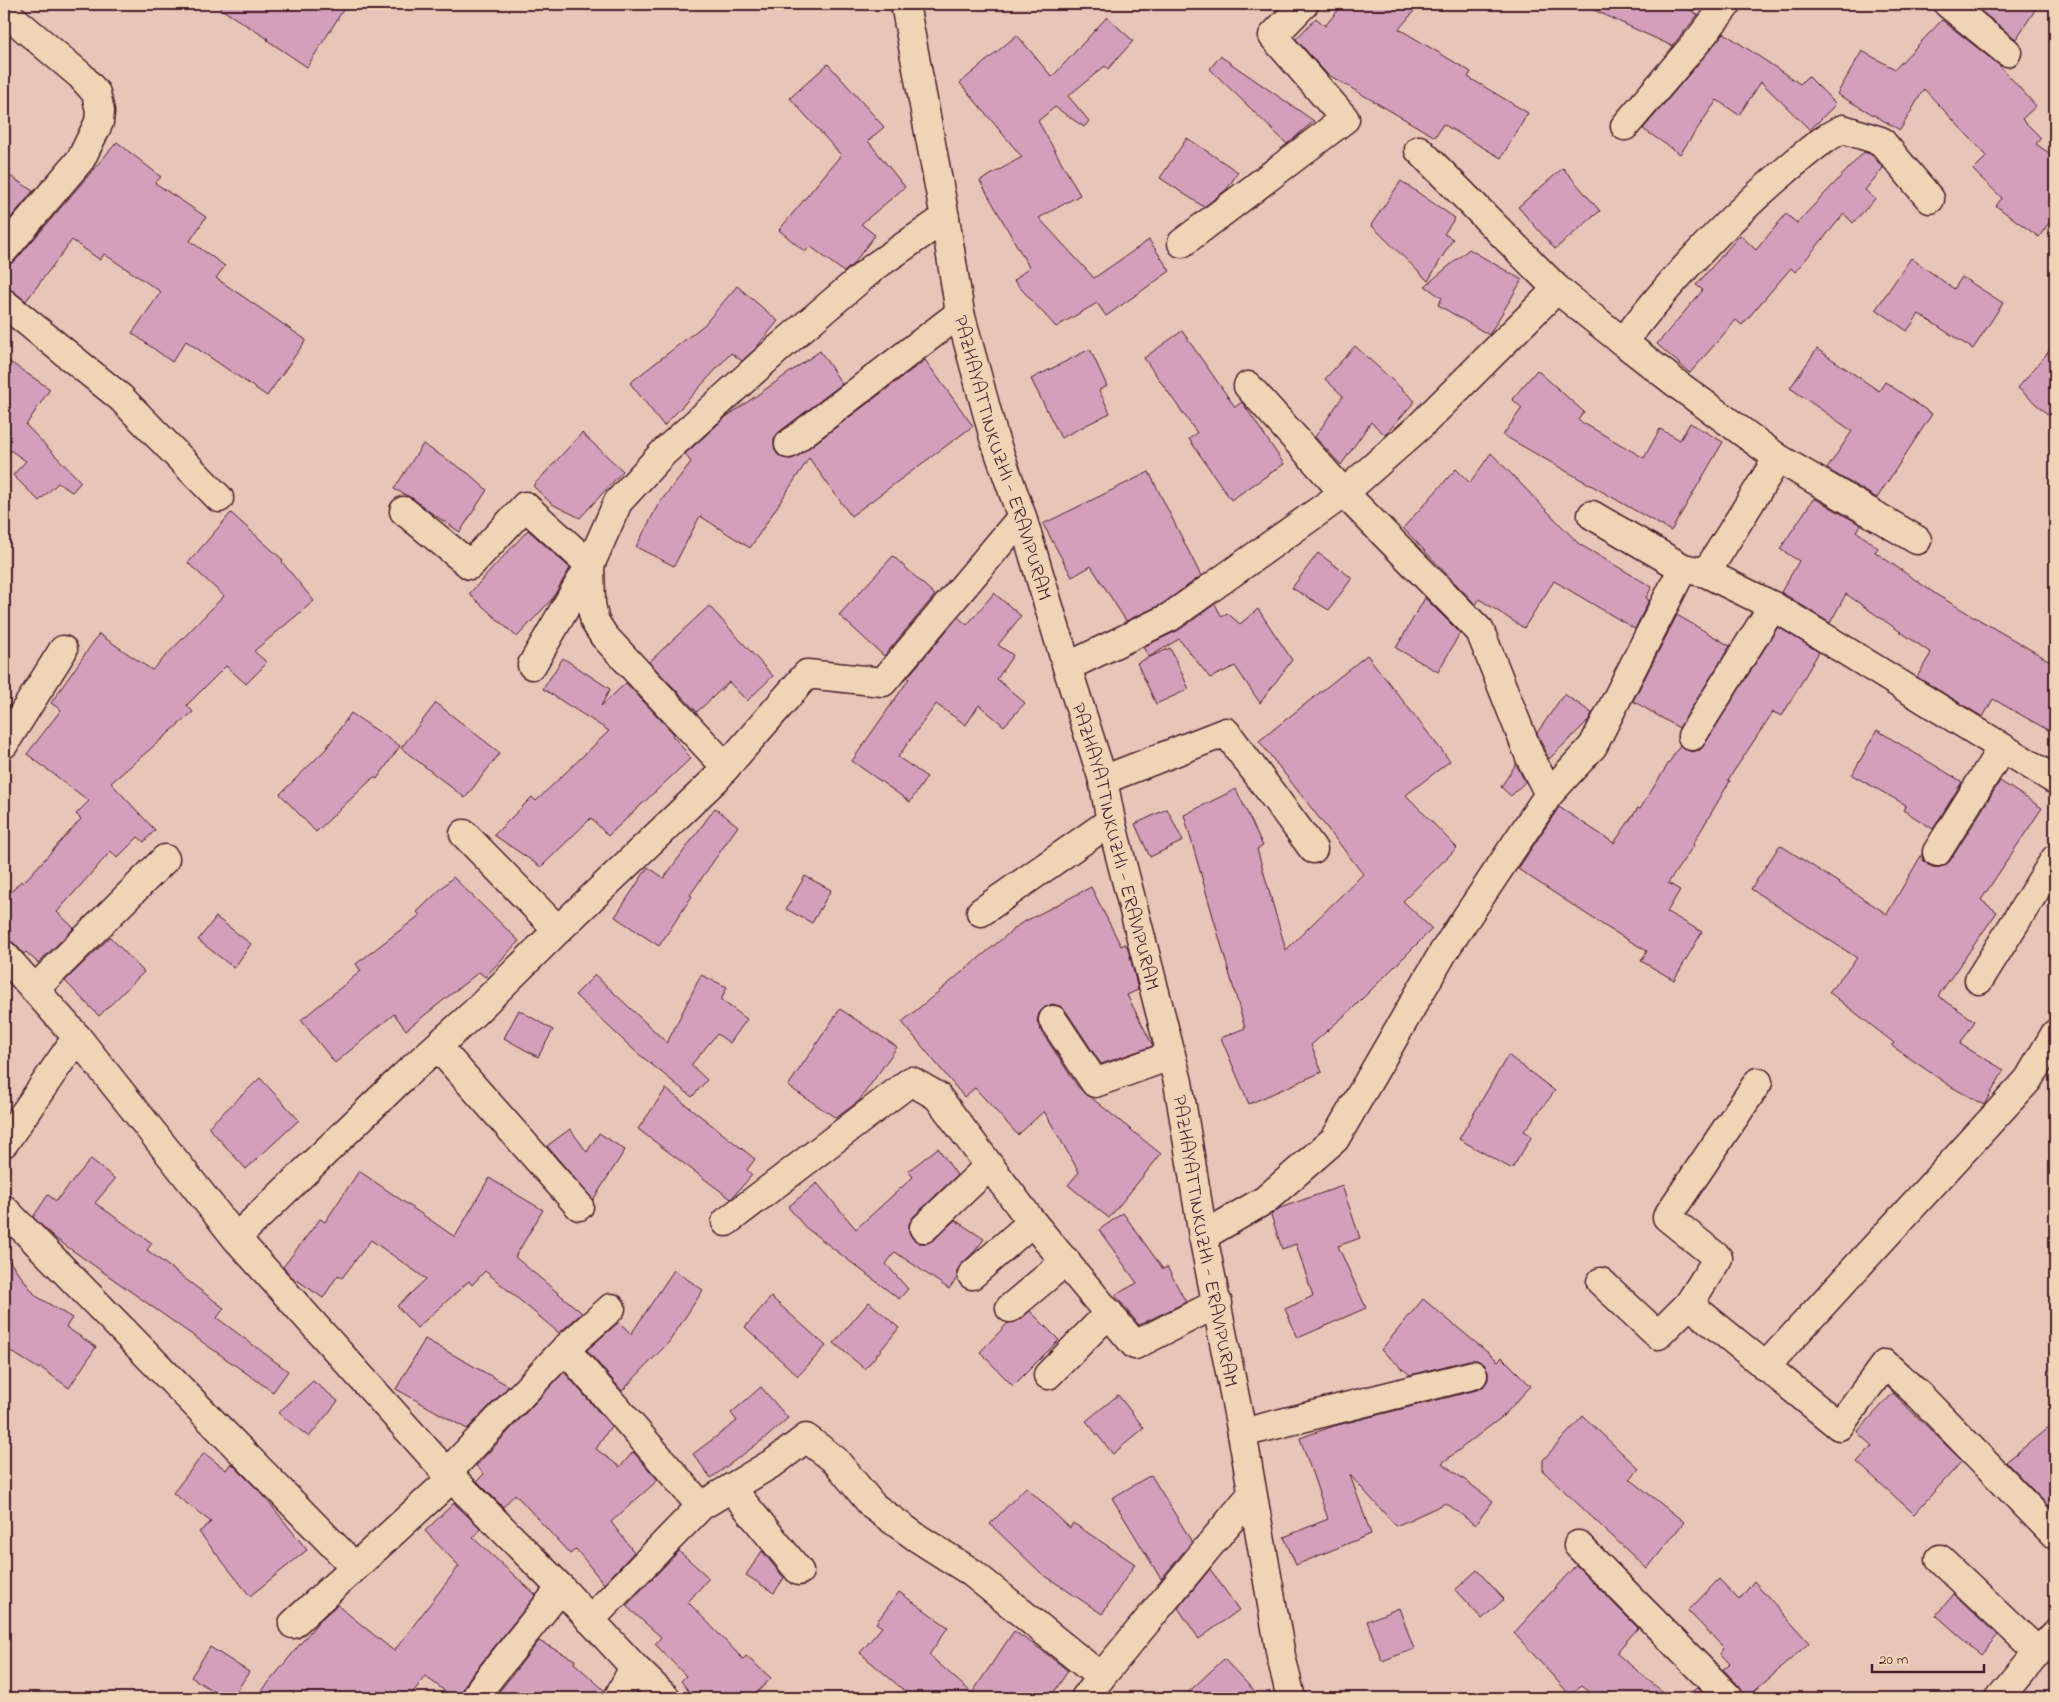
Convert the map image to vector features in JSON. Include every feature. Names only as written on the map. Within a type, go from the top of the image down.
[{"type":"street","name":"PAZHAYATTINKUZHI - ERAVIPURAM","points":[[905,4],[945,218],[960,313],[994,438],[1022,517],[1066,667],[1103,780],[1111,820],[1178,1082],[1203,1236],[1218,1303],[1281,1656],[1292,1698]]},
{"type":"street","points":[[1182,243],[1345,119],[1273,36],[1304,4]]},
{"type":"street","points":[[1625,126],[1727,4]]},
{"type":"street","points":[[1948,4],[2007,52]]},
{"type":"street","points":[[4,11],[80,75],[96,93],[100,110],[99,122],[81,159],[4,250]]},
{"type":"street","points":[[1624,342],[1651,306],[1746,204],[1826,137],[1843,129],[1881,141],[1930,199]]},
{"type":"street","points":[[1419,150],[1557,289],[1681,387],[1778,458],[1917,540]]},
{"type":"street","points":[[532,665],[590,565],[618,502],[663,453],[772,354],[874,267],[945,218]]},
{"type":"street","points":[[1066,667],[1170,617],[1344,493],[1421,424],[1557,289]]},
{"type":"street","points":[[4,303],[121,398],[219,498]]},
{"type":"street","points":[[789,444],[960,313]]},
{"type":"street","points":[[1248,386],[1344,493],[1480,632],[1530,757],[1549,794]]},
{"type":"street","points":[[1203,1236],[1265,1200],[1335,1140],[1444,951],[1549,794],[1593,746],[1694,571],[1778,458]]},
{"type":"street","points":[[404,511],[470,565],[525,506],[590,565],[591,604],[595,622],[604,636],[726,767]]},
{"type":"street","points":[[1592,515],[1694,571],[1773,606],[2055,780]]},
{"type":"street","points":[[236,1238],[718,778],[808,674],[883,682],[1022,517]]},
{"type":"street","points":[[1692,736],[1773,606]]},
{"type":"street","points":[[4,744],[63,650]]},
{"type":"street","points":[[1103,780],[1226,732],[1313,849]]},
{"type":"street","points":[[1937,852],[2002,748]]},
{"type":"street","points":[[981,912],[1111,820]]},
{"type":"street","points":[[464,834],[558,930]]},
{"type":"street","points":[[35,989],[165,859]]},
{"type":"street","points":[[1979,980],[2055,859]]},
{"type":"street","points":[[4,955],[77,1037],[236,1238],[450,1476],[666,1698]]},
{"type":"street","points":[[1054,1020],[1095,1083],[1170,1056]]},
{"type":"street","points":[[1765,1367],[2028,1080],[2055,1034]]},
{"type":"street","points":[[4,1143],[77,1037]]},
{"type":"street","points":[[438,1047],[579,1206]]},
{"type":"street","points":[[726,1222],[911,1081],[938,1096],[1032,1222],[1135,1345],[1218,1303]]},
{"type":"street","points":[[1600,1282],[1658,1335],[1689,1304],[1718,1258],[1668,1217],[1758,1082]]},
{"type":"street","points":[[924,1228],[989,1166]]},
{"type":"street","points":[[4,1209],[354,1567]]},
{"type":"street","points":[[972,1275],[1032,1222]]},
{"type":"street","points":[[1010,1308],[1066,1262]]},
{"type":"street","points":[[1689,1304],[1839,1426],[1885,1364],[1920,1396],[2055,1535]]},
{"type":"street","points":[[293,1624],[450,1476],[565,1349],[611,1308]]},
{"type":"street","points":[[1048,1375],[1109,1313]]},
{"type":"street","points":[[565,1349],[702,1506]]},
{"type":"street","points":[[1242,1433],[1473,1375]]},
{"type":"street","points":[[590,1620],[702,1506],[776,1461],[806,1438],[835,1460],[873,1506],[916,1537],[971,1572],[1093,1688],[1252,1494]]},
{"type":"street","points":[[731,1488],[799,1571]]},
{"type":"street","points":[[1578,1545],[1729,1698]]},
{"type":"street","points":[[1940,1559],[2050,1642],[2000,1698]]},
{"type":"street","points":[[476,1698],[482,1687],[561,1588]]},
{"type":"street","points":[[618,1698],[634,1667]]},
{"type":"building","points":[[213,4],[347,4],[307,67],[268,39]]},
{"type":"building","points":[[1343,4],[1420,4],[1399,29],[1471,72],[1468,77],[1528,113],[1501,158],[1443,124],[1435,137],[1327,74],[1296,39],[1316,18],[1325,26]]},
{"type":"building","points":[[1581,4],[1681,4],[1698,15],[1672,46]]},
{"type":"building","points":[[1972,4],[2039,4],[2016,39]]},
{"type":"building","points":[[1107,17],[1133,41],[1108,69],[1105,66],[1068,96],[1089,121],[1084,127],[1055,107],[1038,121],[1080,195],[1039,218],[1094,278],[1149,240],[1170,271],[1106,316],[1097,303],[1056,327],[1014,281],[1029,267],[980,181],[1022,157],[960,83],[1017,35],[1052,77]]},
{"type":"building","points":[[1942,20],[1999,65],[2036,106],[2022,119],[2041,138],[2036,144],[2055,157],[2055,214],[2039,237],[1996,206],[2002,198],[1973,170],[1987,156],[1924,89],[1900,130],[1837,94],[1862,51],[1895,69]]},
{"type":"building","points":[[1724,33],[1800,84],[1808,76],[1836,104],[1810,130],[1761,82],[1739,115],[1717,100],[1680,154],[1643,129]]},
{"type":"building","points":[[1220,56],[1314,121],[1287,144],[1210,69]]},
{"type":"building","points":[[828,64],[884,127],[868,141],[905,187],[861,224],[875,235],[854,263],[844,272],[810,246],[805,252],[779,230],[841,155],[790,98]]},
{"type":"building","points":[[1187,138],[1238,172],[1227,189],[1204,207],[1160,178]]},
{"type":"building","points":[[117,142],[161,177],[155,183],[206,217],[190,241],[225,266],[216,278],[306,340],[267,396],[186,341],[172,362],[132,333],[161,292],[104,254],[100,260],[72,240],[26,301],[13,291],[4,288],[4,265],[16,260]]},
{"type":"building","points":[[1864,152],[1872,155],[1883,168],[1865,190],[1875,199],[1853,223],[1844,214],[1795,272],[1791,268],[1742,325],[1736,320],[1690,373],[1657,344],[1703,290],[1696,285],[1740,235],[1756,250],[1786,214],[1797,223]]},
{"type":"building","points":[[1563,168],[1600,211],[1555,249],[1518,207]]},
{"type":"building","points":[[4,172],[33,191],[4,226]]},
{"type":"building","points":[[1401,181],[1455,218],[1444,234],[1453,239],[1428,281],[1371,225]]},
{"type":"building","points":[[1469,249],[1522,280],[1489,335],[1438,305],[1442,298],[1425,286]]},
{"type":"building","points":[[1911,258],[1954,289],[1962,277],[2003,303],[1973,349],[1919,314],[1907,331],[1876,309]]},
{"type":"building","points":[[737,286],[778,321],[755,349],[742,361],[731,353],[664,426],[630,383],[704,325]]},
{"type":"building","points":[[1182,331],[1235,407],[1242,402],[1284,464],[1231,500],[1189,439],[1197,433],[1144,358]]},
{"type":"building","points":[[2055,344],[2055,421],[2018,388]]},
{"type":"building","points":[[1355,346],[1415,401],[1385,435],[1371,422],[1341,465],[1315,437],[1343,396],[1325,379]]},
{"type":"building","points":[[1090,349],[1107,386],[1099,390],[1110,413],[1061,438],[1031,379]]},
{"type":"building","points":[[1817,349],[1879,391],[1885,382],[1932,414],[1877,498],[1827,469],[1852,431],[1790,388]]},
{"type":"building","points":[[820,351],[842,384],[779,432],[774,438],[777,454],[783,458],[791,459],[798,456],[925,360],[973,426],[851,516],[809,458],[750,548],[700,516],[674,566],[636,547],[658,505],[691,462],[685,454],[726,417]]},
{"type":"building","points":[[4,358],[50,389],[26,425],[81,482],[72,492],[58,483],[39,501],[13,475],[26,461],[10,450],[4,458]]},
{"type":"building","points":[[1537,370],[1584,412],[1578,420],[1644,458],[1660,429],[1680,440],[1690,423],[1723,442],[1671,531],[1503,435],[1522,408],[1512,399]]},
{"type":"building","points":[[582,433],[623,471],[580,518],[552,504],[533,486]]},
{"type":"building","points":[[423,444],[468,473],[487,490],[460,532],[414,499],[394,489]]},
{"type":"building","points":[[1491,453],[1579,544],[1652,587],[1646,598],[1649,600],[1635,629],[1554,581],[1524,628],[1479,599],[1476,605],[1403,528],[1456,469],[1470,483]]},
{"type":"building","points":[[1149,472],[1201,576],[1162,604],[1126,621],[1091,566],[1072,577],[1043,524]]},
{"type":"building","points":[[1814,498],[1861,525],[1856,531],[1878,548],[1875,552],[1937,595],[2055,664],[2055,734],[1993,699],[1983,717],[1917,677],[1931,653],[1846,594],[1830,623],[1781,592],[1799,561],[1780,549]]},
{"type":"building","points":[[231,513],[283,560],[282,562],[314,601],[254,651],[267,663],[246,684],[226,666],[187,705],[193,712],[111,783],[155,830],[144,842],[138,837],[117,858],[111,851],[57,912],[74,928],[38,963],[26,952],[24,954],[15,944],[9,940],[4,940],[4,900],[21,881],[23,883],[81,819],[76,814],[89,801],[27,754],[61,710],[51,703],[99,634],[152,670],[224,596],[188,563]]},
{"type":"building","points":[[528,530],[570,568],[552,599],[517,637],[469,594]]},
{"type":"building","points":[[1318,553],[1352,578],[1329,610],[1292,588]]},
{"type":"building","points":[[893,556],[935,595],[884,656],[839,615]]},
{"type":"building","points":[[994,593],[1021,616],[998,645],[1013,655],[997,679],[1025,703],[1004,726],[979,705],[966,725],[936,704],[898,757],[927,777],[910,802],[852,761],[909,679],[907,678],[958,617],[967,625]]},
{"type":"building","points":[[1425,598],[1460,633],[1438,672],[1396,648]]},
{"type":"building","points":[[1215,604],[1222,617],[1227,613],[1240,624],[1258,609],[1292,660],[1260,703],[1235,666],[1210,678],[1179,639],[1149,657],[1143,647],[1179,630]]},
{"type":"building","points":[[709,606],[773,676],[747,701],[729,682],[697,712],[649,662]]},
{"type":"building","points":[[1677,615],[1730,646],[1679,728],[1633,701]]},
{"type":"building","points":[[1778,627],[1819,652],[1782,716],[1773,712],[1728,780],[1730,781],[1694,845],[1668,883],[1680,890],[1667,912],[1702,932],[1674,980],[1641,961],[1647,951],[1606,927],[1518,869],[1559,807],[1614,843],[1638,808],[1640,809],[1680,745],[1692,752],[1700,750],[1705,744]]},
{"type":"building","points":[[1170,648],[1189,689],[1156,704],[1137,663]]},
{"type":"building","points":[[1367,655],[1450,761],[1406,795],[1457,848],[1403,901],[1432,929],[1352,1009],[1311,1045],[1322,1072],[1249,1104],[1221,1038],[1245,1028],[1184,815],[1236,789],[1263,846],[1257,849],[1286,950],[1363,874],[1259,741]]},
{"type":"building","points":[[563,658],[610,689],[601,706],[626,683],[674,734],[672,735],[691,758],[608,836],[591,818],[541,867],[494,835],[532,797],[536,801],[609,731],[543,689]]},
{"type":"building","points":[[1564,694],[1592,713],[1588,721],[1549,759],[1537,733]]},
{"type":"building","points":[[436,703],[500,753],[465,798],[401,748]]},
{"type":"building","points":[[351,713],[400,746],[377,779],[374,777],[316,832],[280,794],[325,750]]},
{"type":"building","points":[[1877,730],[1962,782],[1933,829],[1903,810],[1906,805],[1852,775]]},
{"type":"building","points":[[1516,764],[1525,782],[1511,796],[1501,787]]},
{"type":"building","points":[[2000,781],[2042,808],[1981,900],[1997,912],[1938,996],[1975,1021],[1960,1044],[2004,1070],[1984,1105],[1950,1086],[1892,1046],[1894,1043],[1829,992],[1857,958],[1751,889],[1780,845],[1887,914],[1922,854],[1923,860],[1928,865],[1936,868],[1944,866],[1950,861]]},
{"type":"building","points":[[715,808],[738,826],[690,895],[692,896],[659,946],[615,917],[648,867],[664,878]]},
{"type":"building","points":[[1167,809],[1183,841],[1150,857],[1135,824]]},
{"type":"building","points":[[805,876],[831,890],[812,923],[786,909]]},
{"type":"building","points":[[453,877],[519,941],[485,977],[479,972],[406,1030],[394,1014],[335,1063],[301,1020],[361,971],[356,964],[420,915],[417,912]]},
{"type":"building","points":[[1091,887],[1121,946],[1125,944],[1128,948],[1138,990],[1127,995],[1153,1046],[1101,1064],[1066,1011],[1060,1006],[1052,1004],[1045,1007],[1039,1013],[1037,1021],[1040,1029],[1078,1087],[1161,1154],[1109,1218],[1068,1185],[1079,1172],[1044,1111],[1018,1135],[975,1088],[964,1097],[902,1022],[1020,924]]},
{"type":"building","points":[[216,917],[251,944],[234,968],[198,940]]},
{"type":"building","points":[[110,937],[144,972],[99,1016],[65,981]]},
{"type":"building","points":[[595,975],[667,1043],[701,975],[727,987],[721,1000],[747,1019],[730,1043],[717,1034],[691,1065],[707,1080],[692,1097],[635,1051],[575,995]]},
{"type":"building","points":[[840,1009],[897,1047],[859,1101],[836,1118],[788,1086]]},
{"type":"building","points":[[519,1010],[553,1030],[538,1057],[504,1038]]},
{"type":"building","points":[[1508,1055],[1555,1091],[1524,1131],[1532,1136],[1512,1169],[1459,1139]]},
{"type":"building","points":[[260,1078],[299,1120],[246,1169],[208,1127]]},
{"type":"building","points":[[666,1089],[755,1159],[747,1170],[752,1175],[731,1199],[638,1129]]},
{"type":"building","points":[[570,1129],[587,1152],[599,1133],[625,1150],[593,1200],[547,1146]]},
{"type":"building","points":[[938,1148],[957,1175],[913,1217],[909,1224],[909,1232],[912,1238],[919,1243],[928,1243],[955,1220],[984,1239],[975,1251],[961,1264],[957,1271],[957,1278],[949,1289],[895,1252],[886,1264],[908,1289],[899,1299],[805,1227],[788,1207],[817,1183],[856,1229],[913,1177],[908,1171]]},
{"type":"building","points":[[91,1159],[115,1179],[95,1203],[152,1243],[147,1250],[224,1308],[217,1318],[288,1371],[273,1392],[55,1238],[33,1217],[48,1195],[56,1201]]},
{"type":"building","points":[[359,1171],[455,1237],[489,1178],[543,1210],[515,1257],[582,1313],[559,1333],[485,1271],[472,1285],[469,1281],[417,1328],[397,1306],[426,1279],[371,1240],[342,1278],[338,1275],[323,1298],[291,1276],[283,1267],[320,1219],[325,1222]]},
{"type":"building","points":[[1342,1186],[1360,1238],[1338,1246],[1366,1308],[1298,1338],[1285,1309],[1313,1296],[1296,1244],[1282,1249],[1271,1215],[1280,1208]]},
{"type":"building","points":[[1123,1213],[1163,1269],[1167,1267],[1186,1302],[1139,1325],[1115,1295],[1137,1283],[1099,1230]]},
{"type":"building","points":[[4,1254],[36,1296],[72,1318],[66,1327],[96,1347],[69,1388],[40,1367],[39,1369],[4,1347]]},
{"type":"building","points":[[674,1270],[703,1290],[669,1342],[622,1391],[587,1350],[619,1322],[631,1334]]},
{"type":"building","points":[[771,1297],[826,1346],[798,1376],[745,1327]]},
{"type":"building","points":[[1423,1299],[1498,1361],[1502,1357],[1531,1386],[1502,1417],[1442,1463],[1493,1501],[1475,1525],[1446,1503],[1396,1526],[1350,1475],[1371,1534],[1296,1565],[1284,1537],[1328,1519],[1300,1438],[1334,1426],[1477,1390],[1483,1387],[1488,1380],[1488,1371],[1484,1364],[1477,1360],[1469,1360],[1410,1375],[1381,1350]]},
{"type":"building","points":[[869,1302],[899,1328],[865,1369],[834,1343]]},
{"type":"building","points":[[1030,1311],[1059,1340],[1013,1386],[980,1352],[1008,1323],[1020,1320]]},
{"type":"building","points":[[425,1339],[509,1386],[467,1429],[396,1389]]},
{"type":"building","points":[[564,1372],[611,1426],[596,1449],[620,1467],[633,1452],[658,1480],[611,1522],[634,1552],[604,1584],[576,1549],[570,1554],[515,1494],[503,1507],[477,1481],[484,1474],[476,1466]]},
{"type":"building","points":[[313,1381],[338,1401],[309,1437],[278,1413]]},
{"type":"building","points":[[761,1387],[788,1418],[768,1436],[711,1478],[693,1454],[737,1421],[731,1413]]},
{"type":"building","points":[[1893,1393],[1962,1461],[1914,1514],[1857,1462],[1872,1446],[1857,1432]]},
{"type":"building","points":[[1118,1395],[1144,1428],[1113,1454],[1086,1421]]},
{"type":"building","points":[[1583,1416],[1639,1469],[1630,1479],[1684,1522],[1647,1569],[1543,1471],[1543,1460]]},
{"type":"building","points":[[2055,1422],[2055,1513],[2006,1462]]},
{"type":"building","points":[[204,1453],[226,1470],[231,1463],[263,1495],[307,1550],[250,1596],[199,1532],[211,1522],[173,1493]]},
{"type":"building","points":[[1151,1475],[1192,1542],[1161,1579],[1112,1498]]},
{"type":"building","points":[[1026,1487],[1070,1528],[1073,1523],[1135,1564],[1102,1614],[1041,1573],[990,1524]]},
{"type":"building","points":[[454,1503],[481,1529],[473,1538],[536,1595],[470,1677],[460,1698],[454,1698],[425,1676],[409,1698],[256,1698],[319,1621],[337,1605],[394,1651],[459,1566],[425,1531]]},
{"type":"building","points":[[679,1551],[709,1578],[688,1602],[743,1659],[746,1656],[771,1678],[752,1698],[694,1698],[681,1681],[686,1676],[655,1644],[661,1637],[626,1606]]},
{"type":"building","points":[[762,1551],[784,1578],[774,1593],[746,1575]]},
{"type":"building","points":[[1576,1565],[1638,1628],[1616,1653],[1670,1698],[1597,1698],[1581,1685],[1570,1695],[1514,1633]]},
{"type":"building","points":[[1210,1569],[1239,1610],[1199,1639],[1178,1608]]},
{"type":"building","points":[[1477,1570],[1504,1599],[1482,1619],[1455,1590]]},
{"type":"building","points":[[1719,1579],[1739,1600],[1754,1581],[1809,1643],[1747,1698],[1744,1698],[1740,1687],[1723,1669],[1730,1664],[1720,1653],[1724,1648],[1688,1611]]},
{"type":"building","points":[[899,1592],[948,1627],[929,1655],[972,1693],[1014,1631],[1068,1671],[1050,1698],[913,1698],[860,1653],[882,1627],[876,1623]]},
{"type":"building","points":[[1954,1594],[1997,1635],[1980,1654],[1936,1615]]},
{"type":"building","points":[[1399,1608],[1414,1649],[1382,1661],[1367,1621]]},
{"type":"building","points":[[539,1641],[575,1660],[574,1663],[604,1690],[602,1698],[494,1698]]},
{"type":"building","points":[[210,1647],[249,1672],[232,1698],[224,1698],[191,1677]]},
{"type":"building","points":[[1224,1659],[1261,1698],[1182,1698]]},
{"type":"building","points":[[1697,1688],[1707,1698],[1683,1698]]}]
